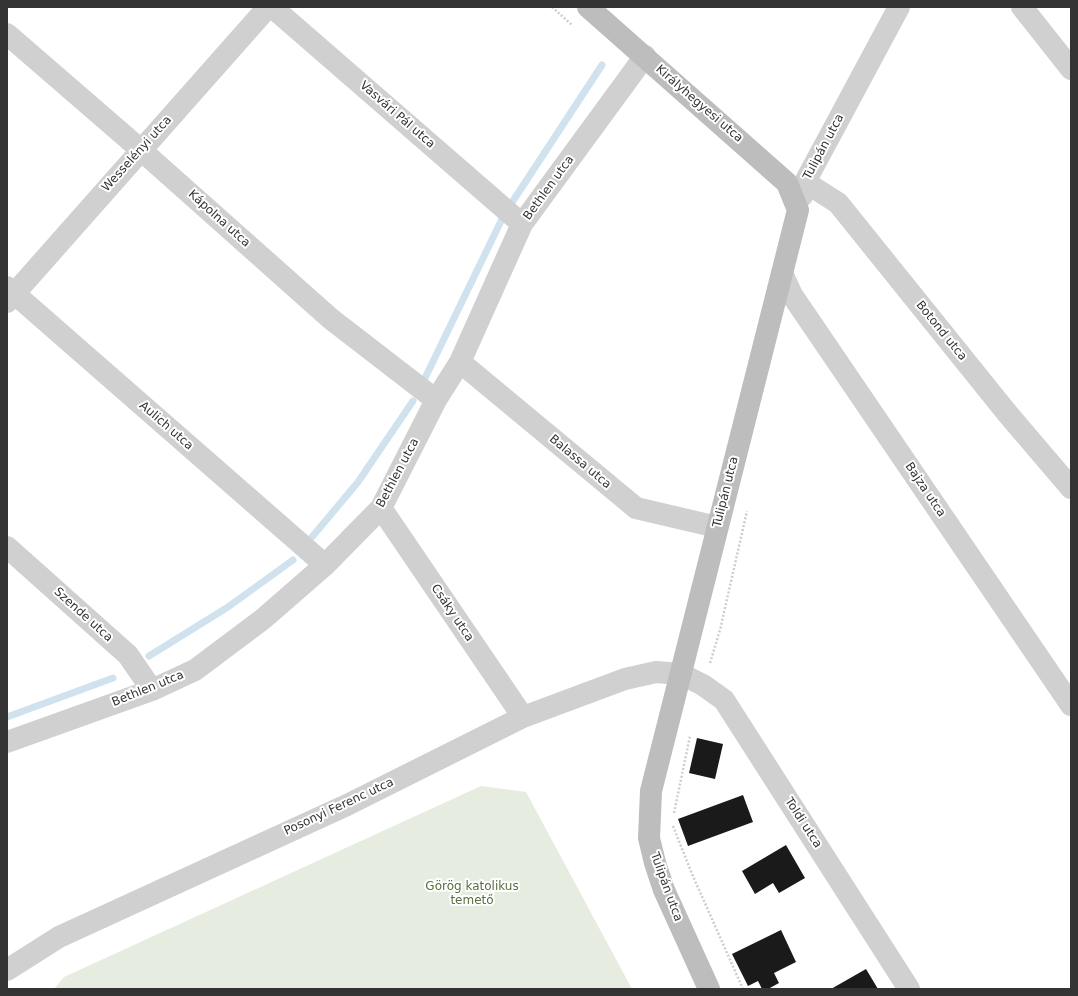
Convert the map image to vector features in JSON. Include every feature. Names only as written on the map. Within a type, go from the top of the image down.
[{"type":"main road","name":"Királyhegyesi utca","points":[[588,7],[787,183],[798,210]]},
{"type":"main road","name":"Tulipán utca","points":[[709,989],[664,890],[655,864],[649,838],[651,791],[798,210]]},
{"type":"street","name":"Wesselényi utca","points":[[9,294],[141,150],[268,7]]},
{"type":"street","name":"Vasvári Pál utca","points":[[272,7],[522,224]]},
{"type":"street","points":[[1022,7],[1071,69]]},
{"type":"street","name":"Tulipán utca","points":[[798,210],[805,182],[896,9]]},
{"type":"street","name":"Kápolna utca","points":[[7,34],[141,150],[331,319],[436,400]]},
{"type":"street","name":"Bethlen utca","points":[[7,742],[152,690],[195,670],[263,619],[325,565],[381,508],[436,400],[460,362],[522,224],[645,56]]},
{"type":"street","name":"Botond utca","points":[[805,182],[838,203],[1007,413],[1071,488]]},
{"type":"street","name":"Bajza utca","points":[[782,273],[796,301],[1071,705]]},
{"type":"street","name":"Aulich utca","points":[[9,294],[325,565]]},
{"type":"street","name":"Balassa utca","points":[[460,362],[636,508],[717,527]]},
{"type":"street","name":"Csáky utca","points":[[381,508],[523,717]]},
{"type":"street","name":"Szende utca","points":[[7,547],[128,655],[152,690]]},
{"type":"street","name":"Posonyi Ferenc utca","points":[[7,970],[59,937],[347,804],[523,717],[625,679],[656,672],[681,674]]},
{"type":"street","name":"Toldi utca","points":[[681,674],[703,685],[724,700],[909,989]]},
{"type":"path","points":[[703,685],[720,630],[748,506]]},
{"type":"path","points":[[673,819],[691,731]]},
{"type":"path","points":[[672,825],[743,989]]},
{"type":"green space","name":"Görög katolikus temető","points":[[481,786],[526,792],[632,989],[54,989],[64,977]]},
{"type":"building","points":[[697,738],[723,744],[715,779],[689,773]]},
{"type":"building","points":[[743,795],[753,822],[688,846],[678,819]]},
{"type":"building","points":[[786,845],[805,878],[779,893],[773,883],[755,894],[742,871]]},
{"type":"building","points":[[781,930],[796,962],[774,973],[779,983],[768,989],[762,989],[758,981],[748,986],[732,954]]},
{"type":"building","points":[[866,969],[878,989],[831,989]]},
{"type":"waterway","points":[[509,207],[602,65]]},
{"type":"waterway","points":[[425,378],[502,219]]},
{"type":"waterway","points":[[312,537],[358,482],[413,401]]},
{"type":"waterway","points":[[149,656],[228,607],[293,560]]},
{"type":"waterway","points":[[7,717],[113,678]]}]
